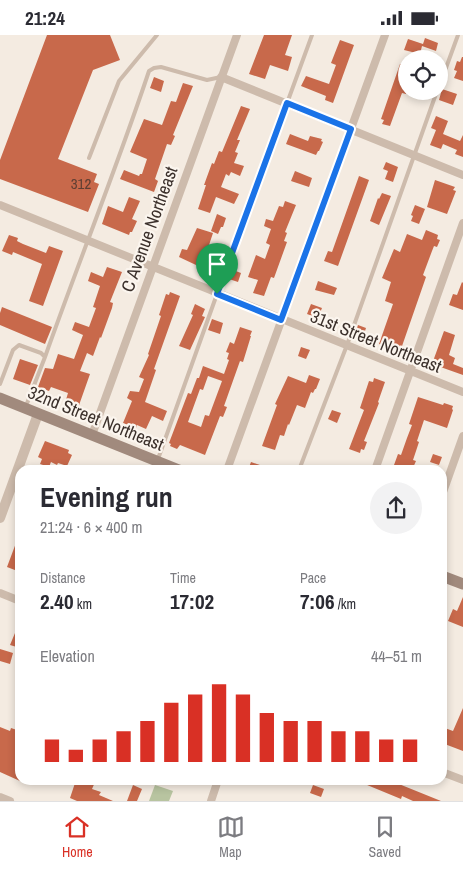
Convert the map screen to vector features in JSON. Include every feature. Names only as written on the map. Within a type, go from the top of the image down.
[{"type":"main road","name":"32nd Street Northeast","points":[[0,398],[167,465]]},
{"type":"main road","points":[[447,578],[463,584]]},
{"type":"street","name":"C Avenue Northeast","points":[[92,435],[237,35]]},
{"type":"street","points":[[229,465],[385,35]]},
{"type":"street","points":[[221,77],[463,175]]},
{"type":"street","name":"31st Street Northeast","points":[[0,205],[463,392]]},
{"type":"street","points":[[377,465],[463,223]]},
{"type":"street","points":[[19,465],[38,414]]},
{"type":"street","points":[[447,481],[463,436]]},
{"type":"street","points":[[0,518],[15,477]]},
{"type":"street","points":[[0,593],[15,599]]},
{"type":"street","points":[[447,774],[463,780]]},
{"type":"street","points":[[211,801],[216,785]]},
{"type":"street","points":[[0,797],[10,801]]},
{"type":"lane","points":[[89,158],[119,81],[157,35]]},
{"type":"lane","points":[[157,461],[312,35]]},
{"type":"lane","points":[[448,62],[458,35]]},
{"type":"lane","points":[[25,409],[111,181],[149,71],[154,67],[161,67],[208,80],[221,77]]},
{"type":"lane","points":[[301,465],[434,100]]},
{"type":"lane","points":[[0,384],[13,350],[19,345],[41,353],[45,357]]},
{"type":"green space","points":[[155,785],[173,791],[169,801],[149,801]]},
{"type":"building","points":[[47,35],[110,35],[120,60],[93,70],[58,159],[97,174],[94,182],[99,184],[88,212],[0,179],[0,160]]},
{"type":"building","points":[[264,35],[292,35],[285,55],[292,57],[288,71],[270,65],[265,79],[249,74]]},
{"type":"building","points":[[425,38],[438,43],[436,50],[422,46],[421,50],[404,50],[408,39],[423,44]]},
{"type":"building","points":[[340,40],[354,45],[333,103],[325,100],[326,96],[301,86],[306,76],[329,84],[336,65],[331,63]]},
{"type":"building","points":[[462,57],[463,81],[454,78],[457,71],[454,70],[457,61],[460,62]]},
{"type":"building","points":[[398,70],[399,100],[390,126],[382,124],[384,120],[381,119]]},
{"type":"building","points":[[154,77],[164,81],[161,92],[150,88]]},
{"type":"building","points":[[183,83],[193,86],[173,135],[175,136],[171,145],[167,144],[155,179],[158,181],[154,192],[120,179],[124,170],[139,176],[142,174],[147,159],[130,152],[144,119],[162,125],[171,101],[176,102]]},
{"type":"building","points":[[448,91],[457,94],[453,105],[439,100],[448,100]]},
{"type":"building","points":[[241,106],[250,109],[237,140],[240,140],[235,152],[238,153],[234,163],[244,166],[240,176],[231,172],[229,176],[226,174],[221,187],[239,194],[234,204],[216,197],[210,213],[198,209],[212,163],[214,164],[219,151],[222,152]]},
{"type":"building","points":[[436,116],[448,121],[443,134],[460,141],[463,135],[463,157],[455,154],[457,150],[443,144],[441,149],[430,145],[436,130],[431,128]]},
{"type":"building","points":[[290,134],[308,141],[310,136],[322,139],[321,141],[323,142],[316,155],[286,144]]},
{"type":"building","points":[[386,162],[398,167],[393,182],[385,179],[388,171],[383,169]]},
{"type":"building","points":[[295,171],[312,178],[309,187],[291,181]]},
{"type":"building","points":[[359,176],[369,180],[338,266],[324,261],[328,251],[332,252]]},
{"type":"building","points":[[435,180],[455,187],[453,190],[456,191],[447,214],[427,207]]},
{"type":"building","points":[[382,193],[391,196],[379,225],[370,221],[378,198]]},
{"type":"building","points":[[129,197],[140,201],[132,219],[137,221],[129,235],[102,224],[108,206],[123,212]]},
{"type":"building","points":[[285,201],[296,205],[285,232],[287,233],[284,241],[287,242],[274,278],[271,277],[264,296],[253,293],[258,280],[248,277],[256,255],[265,259],[270,245],[266,243],[271,229],[264,226],[266,219],[273,221],[279,206],[283,207]]},
{"type":"building","points":[[415,205],[425,209],[419,224],[411,221]]},
{"type":"building","points":[[217,214],[226,218],[218,234],[211,231]]},
{"type":"building","points":[[197,228],[213,233],[209,245],[219,249],[215,260],[200,254],[196,265],[179,257],[182,249],[187,250]]},
{"type":"building","points":[[426,230],[438,235],[437,239],[440,240],[437,247],[434,246],[432,251],[423,275],[426,277],[401,349],[397,348],[397,350],[379,344],[393,304],[385,301],[391,282],[382,278],[394,249],[400,252],[407,234],[422,240]]},
{"type":"building","points":[[9,235],[18,238],[17,241],[23,244],[46,253],[49,246],[63,251],[43,306],[29,301],[42,264],[13,252],[12,255],[2,251]]},
{"type":"building","points":[[107,267],[122,272],[110,302],[113,303],[112,308],[101,338],[93,356],[87,353],[80,371],[90,374],[78,408],[65,403],[68,393],[51,387],[49,391],[38,387],[45,368],[53,369],[58,354],[74,359],[83,335],[72,330],[75,322],[89,327],[96,308],[93,307],[100,286],[88,281],[91,272],[103,277]]},
{"type":"building","points":[[233,270],[241,273],[238,282],[229,279]]},
{"type":"building","points":[[318,281],[337,288],[334,295],[315,290]]},
{"type":"building","points":[[462,282],[463,310],[449,305],[453,294],[457,295]]},
{"type":"building","points":[[170,292],[180,296],[154,369],[156,370],[145,402],[167,411],[163,421],[152,416],[146,429],[137,425],[136,428],[123,423],[132,401],[127,398],[130,391],[139,392],[144,379],[139,377],[149,355],[166,294],[169,295]]},
{"type":"building","points":[[195,304],[205,309],[202,316],[205,317],[190,350],[179,346],[193,315],[191,314]]},
{"type":"building","points":[[311,304],[322,308],[318,318],[307,314]]},
{"type":"building","points":[[2,307],[52,327],[45,344],[0,325]]},
{"type":"building","points":[[212,319],[223,323],[220,334],[208,330]]},
{"type":"building","points":[[358,325],[366,328],[363,337],[355,334]]},
{"type":"building","points":[[240,327],[252,331],[243,362],[240,361],[224,406],[227,407],[223,417],[220,416],[205,455],[180,445],[177,449],[170,446],[171,444],[169,443],[188,393],[191,394],[203,366],[224,374],[229,360],[227,359],[229,353],[226,352],[230,342],[234,344]],"holes":[[[208,376],[222,381],[209,416],[205,415],[201,427],[188,422],[200,389],[203,390]]]},
{"type":"building","points":[[444,331],[455,335],[449,355],[455,358],[453,364],[463,368],[463,375],[432,364]]},
{"type":"building","points":[[301,347],[310,350],[306,359],[298,356]]},
{"type":"building","points":[[20,359],[38,365],[30,385],[13,379]]},
{"type":"building","points":[[309,375],[320,379],[316,389],[313,393],[311,392],[305,408],[297,405],[284,436],[280,435],[275,450],[262,446],[277,405],[275,404],[288,376],[306,383]]},
{"type":"building","points":[[374,378],[385,382],[364,441],[367,442],[364,450],[361,449],[360,453],[349,449],[364,410],[360,408],[369,381],[373,382]]},
{"type":"building","points":[[418,397],[443,405],[444,403],[453,406],[447,428],[424,420],[417,441],[419,442],[413,460],[416,461],[414,465],[394,465],[398,454],[401,455],[412,425],[409,424]]},
{"type":"building","points":[[332,410],[341,413],[337,423],[328,419]]},
{"type":"building","points":[[45,441],[69,450],[68,453],[72,455],[67,465],[58,463],[57,465],[51,462],[50,465],[43,465],[40,464],[42,459],[38,457]]},
{"type":"building","points":[[433,454],[442,457],[439,465],[430,462]]},
{"type":"building","points":[[15,546],[15,570],[7,567]]},
{"type":"building","points":[[463,597],[463,627],[448,621],[453,609],[457,611]]},
{"type":"building","points":[[15,633],[15,646],[10,645]]},
{"type":"building","points":[[0,649],[13,653],[10,664],[0,661]]},
{"type":"building","points":[[463,708],[463,751],[447,745],[447,729],[453,731]]},
{"type":"building","points":[[0,727],[10,731],[11,728],[15,729],[15,779],[0,772]]},
{"type":"building","points":[[74,785],[94,785],[92,789],[101,792],[99,795],[113,801],[77,801],[70,798]]},
{"type":"building","points":[[133,785],[142,789],[137,801],[127,801]]},
{"type":"building","points":[[313,785],[324,789],[321,797],[310,793]]},
{"type":"building","points":[[367,785],[401,785],[441,801],[413,801],[402,796],[401,799]]},
{"type":"route","points":[[287,103],[351,129],[281,320],[217,294],[287,103]]}]
